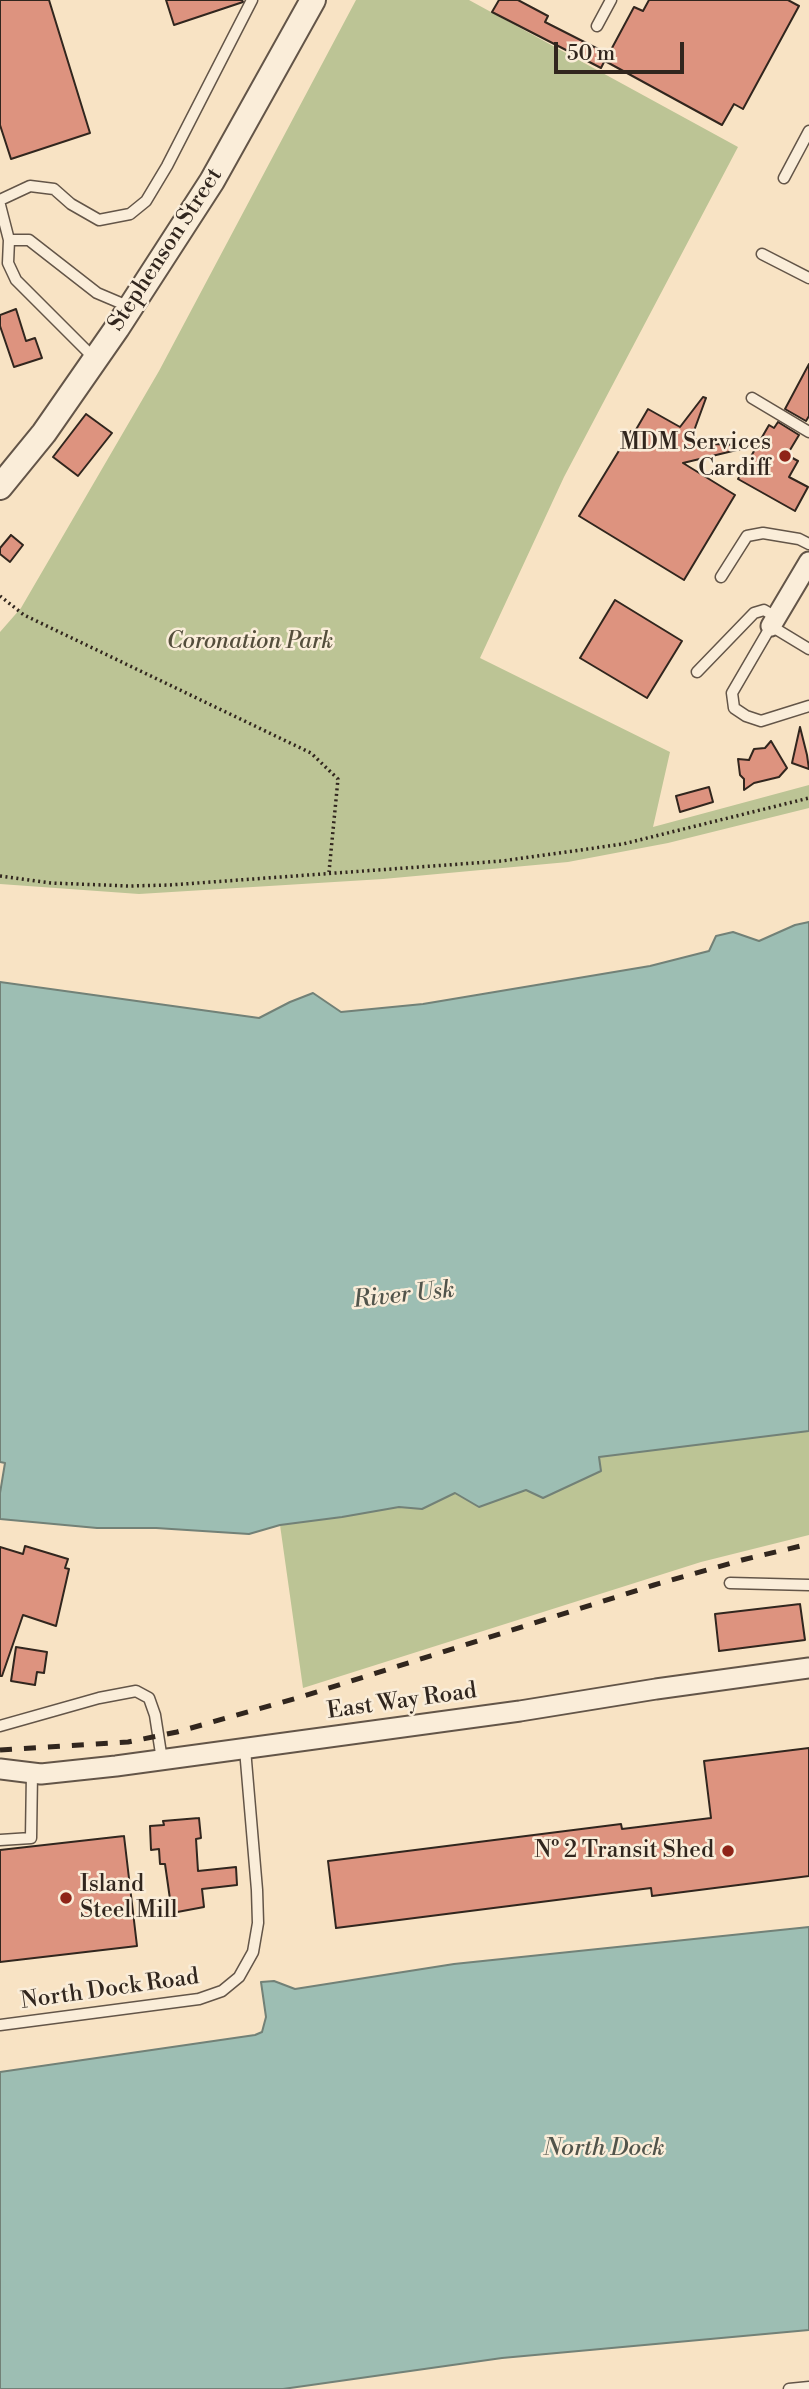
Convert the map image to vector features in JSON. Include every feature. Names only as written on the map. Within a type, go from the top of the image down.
[{"type":"street","name":"Stephenson Street","points":[[0,487],[44,433],[212,181],[313,0]]},
{"type":"street","points":[[773,621],[809,563]]},
{"type":"street","name":"East Way Road","points":[[0,1769],[32,1773],[67,1772],[520,1711],[809,1668]]},
{"type":"lane","points":[[95,359],[16,280],[8,263],[9,240],[0,202],[30,186],[54,189],[71,204],[99,220],[130,214],[146,201],[167,166],[252,0]]},
{"type":"lane","points":[[597,26],[611,0]]},
{"type":"lane","points":[[784,178],[809,131]]},
{"type":"lane","points":[[9,240],[29,240],[97,293],[130,307]]},
{"type":"lane","points":[[762,254],[809,278]]},
{"type":"lane","points":[[752,398],[809,432]]},
{"type":"lane","points":[[721,577],[747,536],[763,533],[799,538],[809,544]]},
{"type":"lane","points":[[697,672],[754,613],[764,610],[773,621],[809,649]]},
{"type":"lane","points":[[773,621],[732,693],[734,708],[761,721],[809,706]]},
{"type":"lane","points":[[730,1583],[809,1585]]},
{"type":"lane","points":[[0,1726],[136,1691],[149,1698],[155,1715],[162,1760]]},
{"type":"lane","name":"North Dock Road","points":[[0,2025],[199,1999],[222,1991],[239,1977],[253,1952],[258,1910],[245,1749]]},
{"type":"lane","points":[[0,1840],[31,1838],[32,1773]]},
{"type":"lane","points":[[789,2389],[809,2387]]},
{"type":"path","points":[[0,596],[24,615],[311,753],[338,779],[329,873]]},
{"type":"path","points":[[0,876],[51,883],[130,887],[502,861],[622,844],[809,798]]},
{"type":"green space","name":"Coronation Park","points":[[356,0],[469,0],[738,147],[564,477],[480,658],[670,752],[653,827],[809,785],[809,808],[668,843],[568,862],[383,879],[139,894],[0,884],[0,632],[21,608],[159,371]]},
{"type":"green space","points":[[809,1431],[809,1535],[701,1562],[303,1688],[280,1525],[399,1507],[422,1509],[455,1493],[479,1507],[526,1490],[598,1457]]},
{"type":"water","name":"River Usk","points":[[809,922],[809,1431],[599,1457],[601,1471],[543,1498],[526,1490],[479,1507],[455,1493],[422,1509],[399,1507],[280,1525],[249,1534],[156,1528],[97,1528],[0,1519],[0,1493],[5,1463],[0,1462],[0,982],[259,1018],[313,993],[341,1012],[423,1004],[650,966],[709,951],[716,936],[733,932],[759,941],[795,925]]},
{"type":"water","name":"North Dock","points":[[809,1927],[809,2330],[502,2358],[283,2389],[0,2389],[0,2072],[255,2035],[262,2032],[266,2017],[261,1982],[274,1981],[295,1989],[454,1964]]},
{"type":"building","points":[[0,0],[49,0],[90,133],[11,159],[0,125]]},
{"type":"building","points":[[166,0],[242,0],[243,2],[174,25]]},
{"type":"building","points":[[499,0],[518,0],[548,16],[545,22],[608,54],[601,68],[492,12]]},
{"type":"building","points":[[649,0],[788,0],[799,6],[743,109],[734,104],[722,125],[605,61],[634,7],[643,11]]},
{"type":"building","points":[[16,309],[26,341],[35,338],[42,358],[14,367],[0,326],[0,315]]},
{"type":"building","points":[[809,364],[809,416],[806,421],[785,409]]},
{"type":"building","points":[[703,397],[706,398],[691,439],[707,440],[711,444],[741,445],[741,449],[683,463],[735,495],[684,580],[579,516],[631,431],[634,433],[648,409],[680,427]]},
{"type":"building","points":[[86,414],[112,433],[78,476],[53,457]]},
{"type":"building","points":[[778,422],[799,435],[787,455],[798,461],[789,477],[808,487],[795,511],[738,479],[769,425],[774,428]]},
{"type":"building","points":[[11,535],[23,545],[10,562],[0,554],[0,548]]},
{"type":"building","points":[[615,600],[682,641],[647,698],[580,658]]},
{"type":"building","points":[[800,727],[807,755],[809,769],[792,763]]},
{"type":"building","points":[[771,741],[787,768],[779,777],[754,783],[744,790],[738,759],[749,760],[754,749],[765,748]]},
{"type":"building","points":[[709,787],[713,802],[680,812],[676,796]]},
{"type":"building","points":[[25,1546],[68,1559],[65,1568],[69,1569],[56,1626],[23,1615],[0,1676],[0,1547],[23,1554]]},
{"type":"building","points":[[800,1604],[805,1640],[719,1651],[715,1614]]},
{"type":"building","points":[[16,1647],[47,1652],[44,1673],[37,1672],[35,1685],[11,1681]]},
{"type":"building","points":[[809,1748],[809,1876],[652,1896],[651,1888],[336,1928],[328,1861],[621,1824],[622,1829],[711,1818],[704,1761]]},
{"type":"building","points":[[199,1818],[201,1838],[196,1839],[198,1871],[236,1867],[237,1885],[202,1889],[204,1907],[172,1913],[165,1864],[160,1864],[159,1849],[151,1850],[150,1826],[164,1825],[163,1821]]},
{"type":"building","name":"Island Steel Mill","points":[[124,1836],[137,1946],[0,1962],[0,1850]]},
{"type":"railway","points":[[0,1750],[128,1742],[177,1732],[304,1696],[654,1585],[809,1544]]},
{"type":"place","name":"MDM Services Cardiff","points":[[785,456]]},
{"type":"place","name":"№ 2 Transit Shed","points":[[728,1851]]},
{"type":"place","name":"Island Steel Mill","points":[[66,1898]]}]
